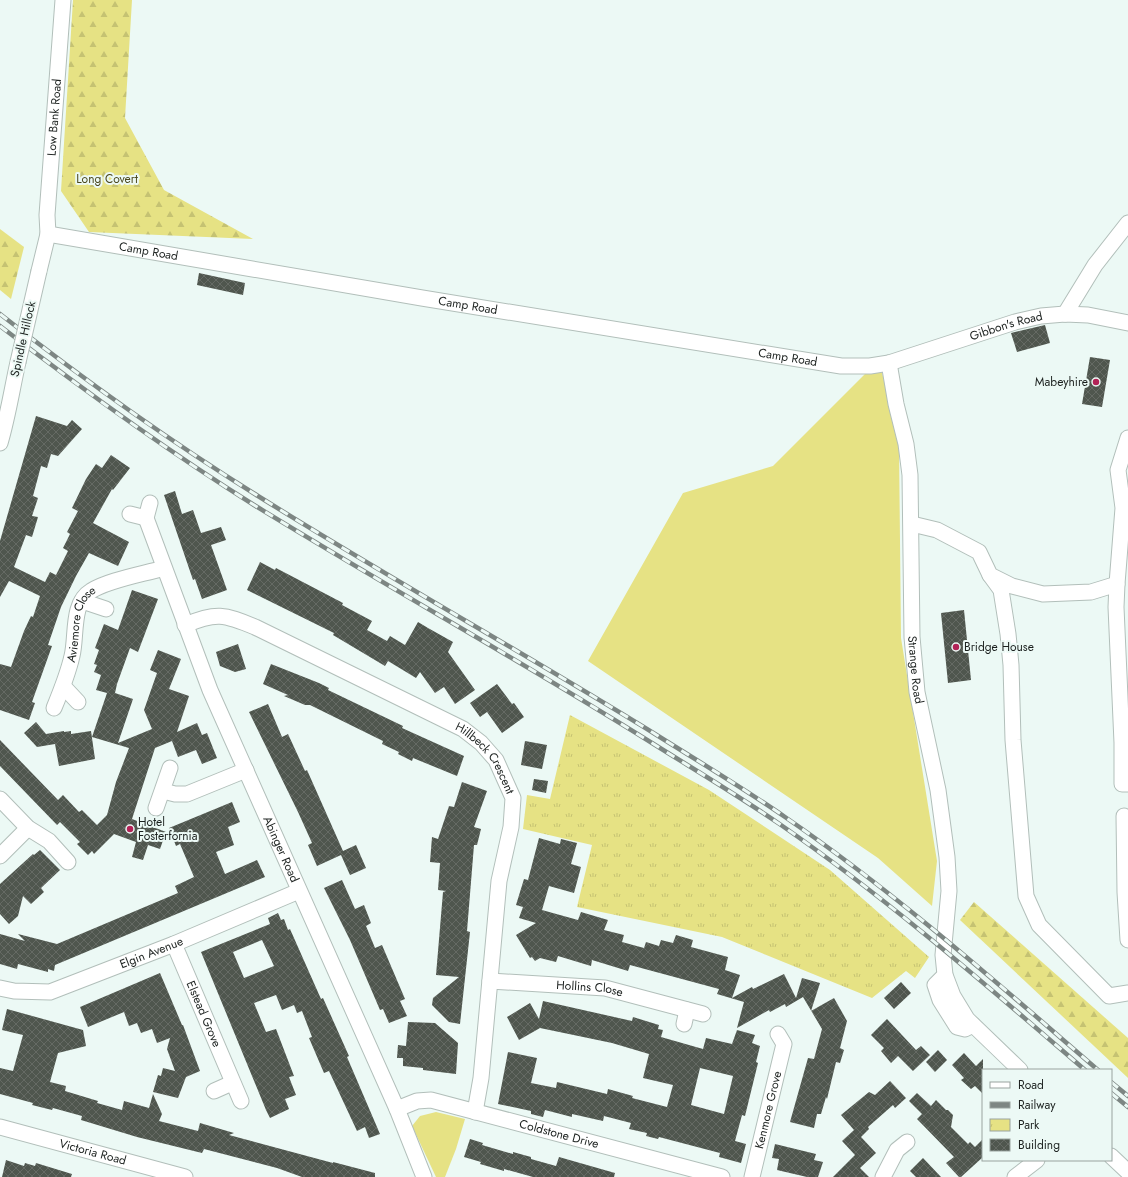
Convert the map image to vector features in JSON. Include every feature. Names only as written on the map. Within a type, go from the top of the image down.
[{"type":"street","name":"Low Bank Road","points":[[48,234],[47,215],[63,0]]},
{"type":"street","points":[[1065,314],[1095,265],[1128,223]]},
{"type":"street","name":"Spindle Hillock","points":[[0,440],[10,409],[12,386],[48,234]]},
{"type":"street","name":"Camp Road","points":[[48,234],[422,298],[841,366],[870,366],[888,363]]},
{"type":"street","name":"Gibbon's Road","points":[[888,363],[1015,322],[1042,316],[1065,314],[1088,315],[1128,323]]},
{"type":"street","name":"Strange Road","points":[[888,363],[906,444],[910,475],[912,524],[912,637],[917,692],[938,790],[947,857],[949,891],[943,955],[945,975],[953,996],[973,1025],[1019,1069]]},
{"type":"street","points":[[1128,438],[1118,470],[1123,508],[1116,607],[1122,743],[1122,784],[1128,784]]},
{"type":"street","points":[[130,514],[146,518],[150,503]]},
{"type":"street","name":"Abinger Road","points":[[146,518],[210,690],[397,1109],[424,1177]]},
{"type":"street","points":[[912,524],[937,530],[979,552],[990,575],[1001,590],[1011,665],[1013,740],[1026,896],[1039,925],[1109,996],[1128,993]]},
{"type":"street","name":"Aviemore Close","points":[[54,708],[63,686],[72,656],[77,616],[82,601],[90,591],[98,587],[164,568]]},
{"type":"street","points":[[990,575],[1012,586],[1043,594],[1091,592],[1117,584]]},
{"type":"street","points":[[82,601],[106,609]]},
{"type":"street","name":"Hillbeck Crescent","points":[[185,625],[206,616],[230,616],[255,626],[463,729],[481,743],[496,760],[513,798],[511,827],[499,882],[481,1078],[476,1112]]},
{"type":"street","points":[[63,686],[78,702]]},
{"type":"street","points":[[156,808],[170,768]]},
{"type":"street","points":[[163,791],[175,794],[188,794],[246,770]]},
{"type":"street","points":[[0,799],[28,828],[49,841],[68,862]]},
{"type":"street","points":[[1124,816],[1125,892],[1128,940]]},
{"type":"street","points":[[0,856],[28,828]]},
{"type":"street","name":"Elgin Avenue","points":[[0,988],[14,991],[50,992],[174,944],[299,891]]},
{"type":"street","name":"Elstead Grove","points":[[174,944],[232,1083],[241,1101]]},
{"type":"street","name":"Hollins Close","points":[[490,981],[605,988],[685,1017],[703,1014]]},
{"type":"street","name":"Kenmore Grove","points":[[752,1177],[786,1039]]},
{"type":"street","points":[[214,1091],[232,1083]]},
{"type":"street","name":"Coldstone Drive","points":[[397,1109],[417,1101],[431,1100],[722,1177]]},
{"type":"street","name":"Victoria Road","points":[[0,1127],[185,1177]]},
{"type":"street","points":[[882,1177],[898,1145]]},
{"type":"street","points":[[1112,1157],[1128,1172]]},
{"type":"street","points":[[1015,1177],[1036,1161]]},
{"type":"green space","name":"Long Covert","points":[[73,0],[132,0],[125,118],[164,190],[253,239],[89,232],[61,191]]},
{"type":"green space","points":[[0,229],[24,247],[11,299],[0,290]]},
{"type":"green space","points":[[879,360],[899,444],[901,638],[937,861],[932,906],[878,858],[588,661],[683,493],[773,466]]},
{"type":"green space","points":[[570,715],[709,790],[830,870],[929,957],[915,978],[906,971],[872,998],[722,937],[577,907],[592,845],[523,829],[527,795],[550,799]]},
{"type":"green space","points":[[974,902],[1128,1038],[1128,1078],[960,920]]},
{"type":"green space","points":[[436,1112],[465,1119],[456,1149],[445,1177],[436,1177],[412,1126],[420,1116]]},
{"type":"building","points":[[199,273],[245,283],[243,295],[197,285]]},
{"type":"building","points":[[1045,325],[1050,343],[1017,352],[1011,333]]},
{"type":"building","name":"Mabeyhire","points":[[1090,357],[1110,360],[1102,407],[1082,404]]},
{"type":"building","points":[[36,416],[67,426],[72,420],[82,429],[58,456],[51,454],[47,468],[41,466],[33,496],[38,498],[32,516],[38,517],[32,537],[26,535],[14,567],[45,582],[50,572],[56,575],[68,551],[63,548],[70,534],[67,532],[78,511],[72,508],[86,479],[96,464],[102,468],[111,455],[130,468],[113,490],[112,489],[93,523],[129,542],[118,566],[89,553],[76,576],[61,607],[48,645],[52,646],[32,702],[35,703],[29,720],[0,710],[0,664],[11,667],[24,631],[31,616],[33,617],[40,596],[9,581],[0,597],[0,541]]},
{"type":"building","points":[[175,491],[182,514],[193,510],[201,533],[221,527],[226,540],[211,545],[227,590],[202,599],[195,579],[193,580],[164,495]]},
{"type":"building","points":[[260,562],[275,570],[276,568],[343,603],[342,605],[372,621],[367,630],[387,641],[390,636],[405,645],[418,622],[453,642],[448,652],[475,690],[455,704],[444,687],[435,693],[420,672],[416,678],[388,661],[385,666],[333,635],[334,633],[247,590]]},
{"type":"building","points":[[132,590],[158,599],[138,652],[130,648],[117,684],[115,693],[133,699],[118,743],[152,729],[144,710],[157,673],[150,670],[158,650],[181,659],[169,689],[189,696],[177,732],[197,723],[202,735],[207,733],[217,758],[202,764],[196,750],[178,757],[172,741],[155,748],[132,819],[166,832],[160,849],[148,845],[143,860],[132,857],[136,842],[114,834],[94,854],[92,851],[88,855],[77,844],[80,842],[60,822],[57,825],[0,766],[0,740],[58,800],[63,795],[79,812],[82,810],[97,825],[107,815],[116,782],[129,748],[92,737],[107,693],[96,690],[101,675],[94,672],[97,665],[94,664],[99,650],[95,648],[104,624],[118,630]]},
{"type":"building","name":"Bridge House","points":[[964,610],[971,680],[948,683],[941,613]]},
{"type":"building","points":[[238,644],[246,669],[235,672],[220,666],[216,652]]},
{"type":"building","points":[[271,664],[319,683],[329,688],[328,690],[403,726],[402,728],[464,756],[457,776],[413,758],[412,761],[398,754],[399,752],[382,744],[383,741],[310,705],[305,705],[284,696],[288,695],[263,684]]},
{"type":"building","points":[[497,684],[524,717],[502,733],[487,712],[480,717],[470,703]]},
{"type":"building","points":[[268,704],[282,737],[288,734],[305,771],[307,770],[343,851],[356,845],[366,868],[350,875],[341,855],[317,866],[308,845],[312,843],[249,712]]},
{"type":"building","points":[[36,722],[46,734],[64,731],[71,731],[71,734],[91,731],[95,759],[59,766],[55,744],[37,747],[24,733]]},
{"type":"building","points":[[525,741],[547,745],[542,769],[521,765]]},
{"type":"building","points":[[534,779],[548,781],[546,793],[532,790]]},
{"type":"building","points":[[462,782],[487,791],[474,827],[481,829],[477,845],[474,845],[467,931],[470,932],[460,1024],[449,1022],[432,1005],[433,998],[459,977],[436,975],[443,892],[446,891],[438,890],[440,863],[430,862],[432,837],[438,839],[449,806],[454,807]]},
{"type":"building","points":[[232,802],[240,822],[228,827],[234,845],[216,852],[225,874],[257,860],[265,877],[55,965],[54,971],[48,969],[48,972],[18,964],[17,969],[0,964],[0,934],[25,941],[18,934],[57,944],[178,893],[175,886],[194,877],[180,844],[176,846],[169,828]]},
{"type":"building","points":[[539,838],[560,844],[561,839],[577,843],[571,864],[581,867],[574,893],[549,886],[542,910],[578,920],[581,912],[608,920],[604,930],[624,935],[622,942],[644,948],[646,942],[659,946],[661,940],[673,943],[676,935],[693,940],[691,947],[728,957],[725,970],[740,975],[732,998],[752,987],[753,989],[784,974],[796,998],[802,978],[820,983],[811,1011],[803,997],[786,1007],[785,1004],[770,1012],[769,1010],[737,1028],[744,1002],[717,994],[719,989],[630,965],[628,971],[592,960],[591,966],[558,956],[556,962],[540,958],[535,961],[532,957],[530,958],[516,935],[536,923],[519,918],[523,907],[516,905],[524,879],[528,880]]},
{"type":"building","points":[[40,850],[60,870],[41,888],[44,892],[31,904],[23,896],[18,916],[9,924],[0,914],[0,884],[33,854],[34,855]]},
{"type":"building","points":[[342,880],[355,909],[364,905],[371,923],[366,926],[375,948],[382,945],[405,999],[400,1001],[407,1016],[389,1023],[383,1009],[380,1010],[350,940],[324,888]]},
{"type":"building","points":[[278,913],[281,920],[284,919],[288,930],[290,929],[321,999],[323,998],[349,1056],[347,1057],[380,1134],[369,1138],[365,1127],[357,1131],[329,1071],[324,1073],[309,1038],[312,1037],[302,1011],[297,1013],[294,1005],[282,1010],[276,995],[254,1003],[266,1032],[276,1029],[294,1076],[289,1077],[296,1095],[285,1099],[289,1109],[270,1118],[201,952],[270,924],[268,918]],"holes":[[[262,940],[274,966],[244,978],[233,952]]]},
{"type":"building","points":[[160,973],[183,1025],[200,1071],[186,1077],[178,1098],[153,1092],[158,1075],[161,1076],[163,1068],[175,1071],[167,1049],[170,1038],[157,1043],[152,1029],[141,1033],[137,1023],[129,1026],[124,1012],[88,1027],[80,1007]]},
{"type":"building","points":[[901,982],[911,993],[894,1009],[884,998]]},
{"type":"building","points":[[834,998],[847,1021],[840,1048],[844,1050],[840,1063],[836,1062],[827,1099],[826,1097],[821,1114],[817,1114],[814,1128],[790,1122],[808,1058],[814,1059],[822,1029],[811,1011]]},
{"type":"building","points":[[543,1001],[632,1021],[633,1017],[659,1025],[658,1029],[663,1030],[661,1037],[703,1049],[706,1038],[732,1044],[737,1030],[755,1035],[752,1043],[760,1046],[756,1062],[758,1063],[745,1116],[742,1115],[735,1141],[746,1144],[741,1163],[719,1157],[720,1153],[659,1137],[658,1139],[646,1136],[647,1133],[629,1129],[631,1123],[604,1116],[603,1121],[572,1114],[572,1117],[545,1110],[543,1117],[531,1114],[531,1111],[498,1104],[508,1052],[537,1058],[531,1083],[556,1088],[557,1082],[607,1094],[608,1089],[633,1096],[632,1098],[667,1107],[673,1085],[643,1078],[649,1054],[612,1043],[540,1028],[519,1040],[507,1017],[530,1003],[539,1019]],"holes":[[[700,1068],[733,1076],[724,1114],[691,1105]]]},
{"type":"building","points":[[7,1009],[83,1030],[86,1046],[58,1053],[50,1082],[66,1086],[65,1091],[98,1101],[97,1103],[122,1110],[124,1101],[149,1108],[153,1094],[162,1114],[159,1121],[198,1131],[200,1123],[234,1133],[229,1135],[375,1173],[375,1177],[302,1177],[277,1168],[204,1149],[202,1153],[137,1137],[81,1120],[82,1116],[53,1108],[52,1110],[32,1105],[33,1103],[0,1094],[0,1068],[13,1071],[23,1035],[2,1030]]},
{"type":"building","points":[[887,1019],[916,1050],[921,1046],[930,1055],[913,1071],[898,1056],[891,1063],[881,1051],[884,1048],[871,1035]]},
{"type":"building","points":[[408,1022],[435,1023],[458,1043],[456,1074],[403,1066],[403,1058],[397,1058],[398,1045],[406,1046]]},
{"type":"building","points":[[938,1050],[947,1060],[935,1072],[926,1062]]},
{"type":"building","points":[[964,1053],[976,1066],[983,1059],[982,1093],[975,1086],[971,1089],[961,1080],[964,1078],[952,1065]]},
{"type":"building","points":[[890,1081],[906,1098],[895,1108],[893,1105],[868,1127],[869,1129],[861,1137],[876,1153],[860,1168],[869,1177],[833,1177],[855,1155],[842,1141],[854,1130],[841,1115],[869,1092],[875,1095]]},
{"type":"building","points":[[917,1093],[931,1106],[936,1100],[953,1115],[951,1127],[968,1144],[970,1142],[975,1147],[982,1140],[982,1158],[961,1177],[959,1177],[946,1163],[954,1157],[917,1119],[922,1114],[909,1101]]},
{"type":"building","points":[[470,1139],[483,1143],[482,1145],[513,1154],[513,1152],[531,1157],[531,1159],[556,1166],[559,1157],[615,1173],[614,1177],[533,1177],[504,1169],[504,1171],[480,1164],[481,1162],[464,1157]]},
{"type":"building","points":[[775,1144],[816,1154],[814,1160],[823,1162],[818,1177],[807,1177],[777,1170],[779,1159],[772,1158]]},
{"type":"building","points":[[923,1158],[941,1177],[916,1177],[910,1171]]},
{"type":"building","points":[[6,1160],[24,1166],[25,1163],[35,1166],[36,1163],[72,1174],[71,1177],[2,1177]]},
{"type":"railway","points":[[0,314],[126,408],[224,475],[606,704],[785,817],[826,846],[906,907],[1097,1069]]},
{"type":"railway","points":[[0,326],[62,373],[221,484],[603,713],[733,793],[781,825],[821,853],[936,943],[1084,1069]]},
{"type":"railway","points":[[1112,1083],[1128,1096]]},
{"type":"railway","points":[[1112,1094],[1128,1107]]},
{"type":"place","name":"Mabeyhire","points":[[1096,382]]},
{"type":"place","name":"Bridge House","points":[[956,647]]},
{"type":"place","name":"Hotel Fosterfornia","points":[[130,829]]}]
